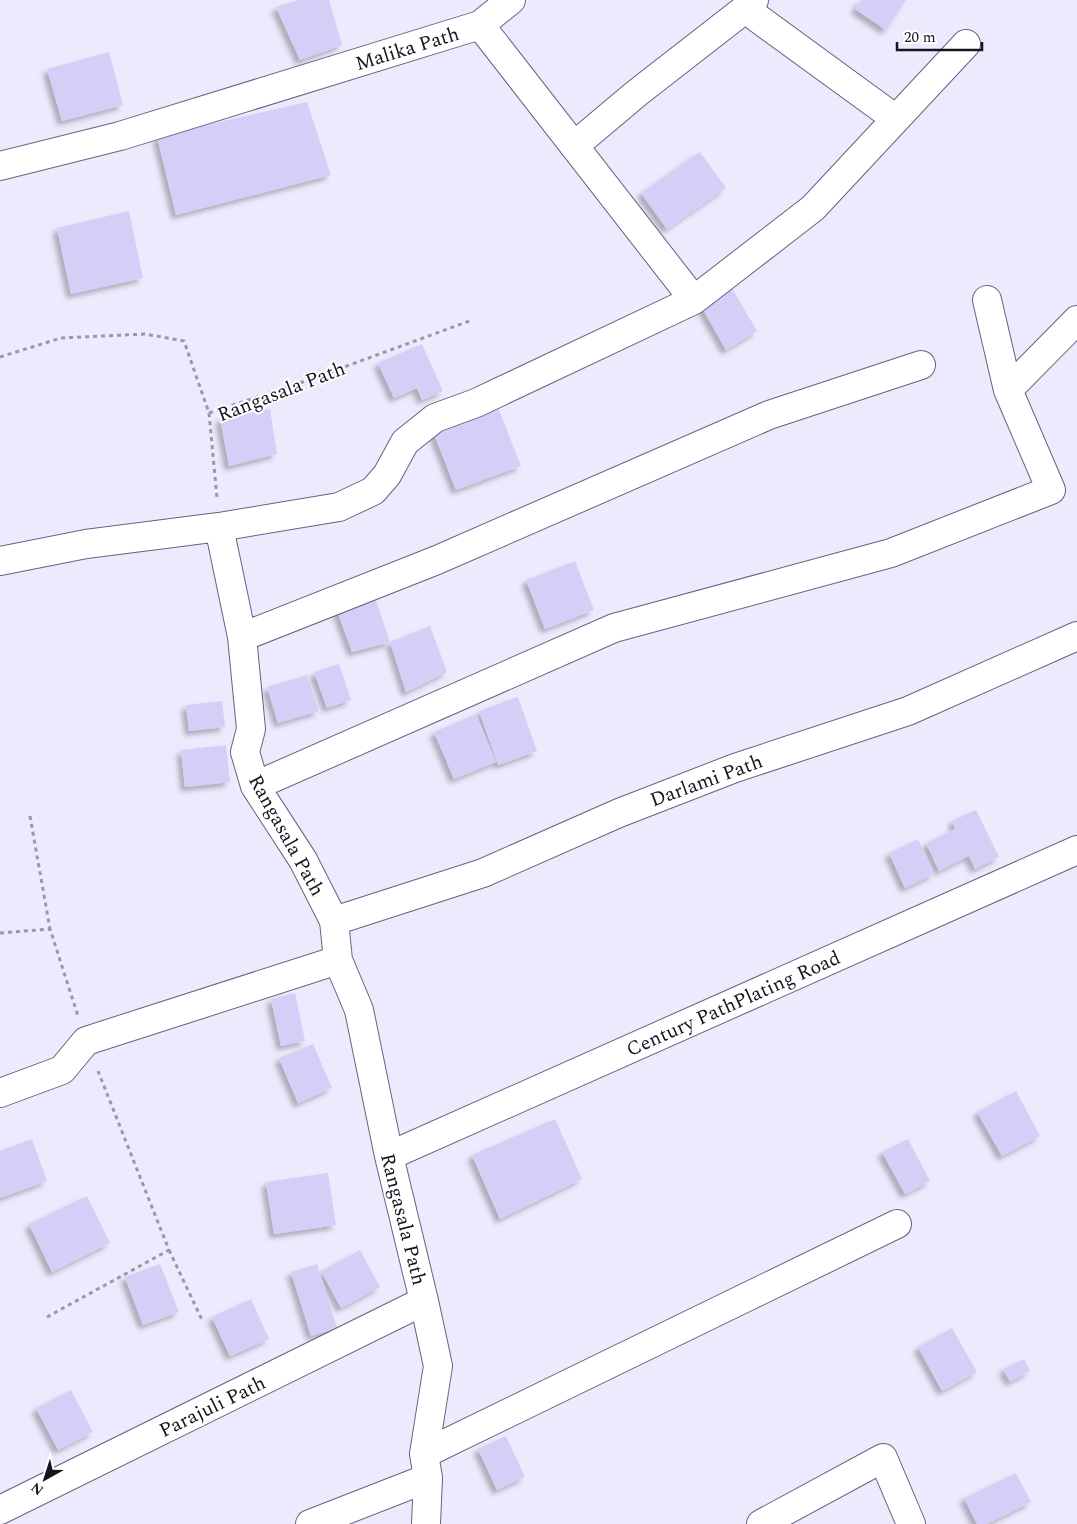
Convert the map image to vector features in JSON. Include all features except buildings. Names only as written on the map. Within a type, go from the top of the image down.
[{"type":"street","points":[[480,25],[511,0]]},
{"type":"street","points":[[574,146],[637,93],[750,5],[896,119]]},
{"type":"street","name":"Malika Path","points":[[0,166],[120,136],[480,25],[694,300]]},
{"type":"street","points":[[0,561],[86,544],[339,507],[373,491],[387,475],[406,442],[434,418],[476,403],[694,300],[813,208],[966,44]]},
{"type":"street","points":[[255,786],[614,628],[891,554],[1051,490],[1008,390],[986,300]]},
{"type":"street","points":[[1008,390],[1077,320]]},
{"type":"street","points":[[242,637],[437,560],[769,415],[921,365]]},
{"type":"street","name":"Rangasala Path","points":[[219,526],[242,637],[251,729],[245,752],[255,786],[303,860],[334,921],[338,960],[359,1010],[389,1156],[438,1366],[426,1466],[426,1524]]},
{"type":"street","name":"Darlami Path","points":[[334,921],[482,873],[618,813],[736,768],[908,711],[1077,636]]},
{"type":"street","name":"Century PathPlating Road","points":[[389,1156],[1077,850]]},
{"type":"street","points":[[0,1093],[62,1070],[86,1041],[338,960]]},
{"type":"street","points":[[310,1524],[897,1224]]},
{"type":"street","name":"Parajuli Path","points":[[0,1510],[424,1302]]},
{"type":"street","points":[[761,1524],[883,1458],[911,1524]]},
{"type":"path","name":"Rangasala Path","points":[[219,526],[209,413],[306,381],[472,320]]},
{"type":"path","points":[[0,357],[61,338],[145,334],[184,341],[209,413]]},
{"type":"path","points":[[30,816],[50,929],[86,1041],[169,1250],[203,1322]]},
{"type":"path","points":[[0,933],[50,929]]},
{"type":"path","points":[[47,1317],[169,1250]]}]
